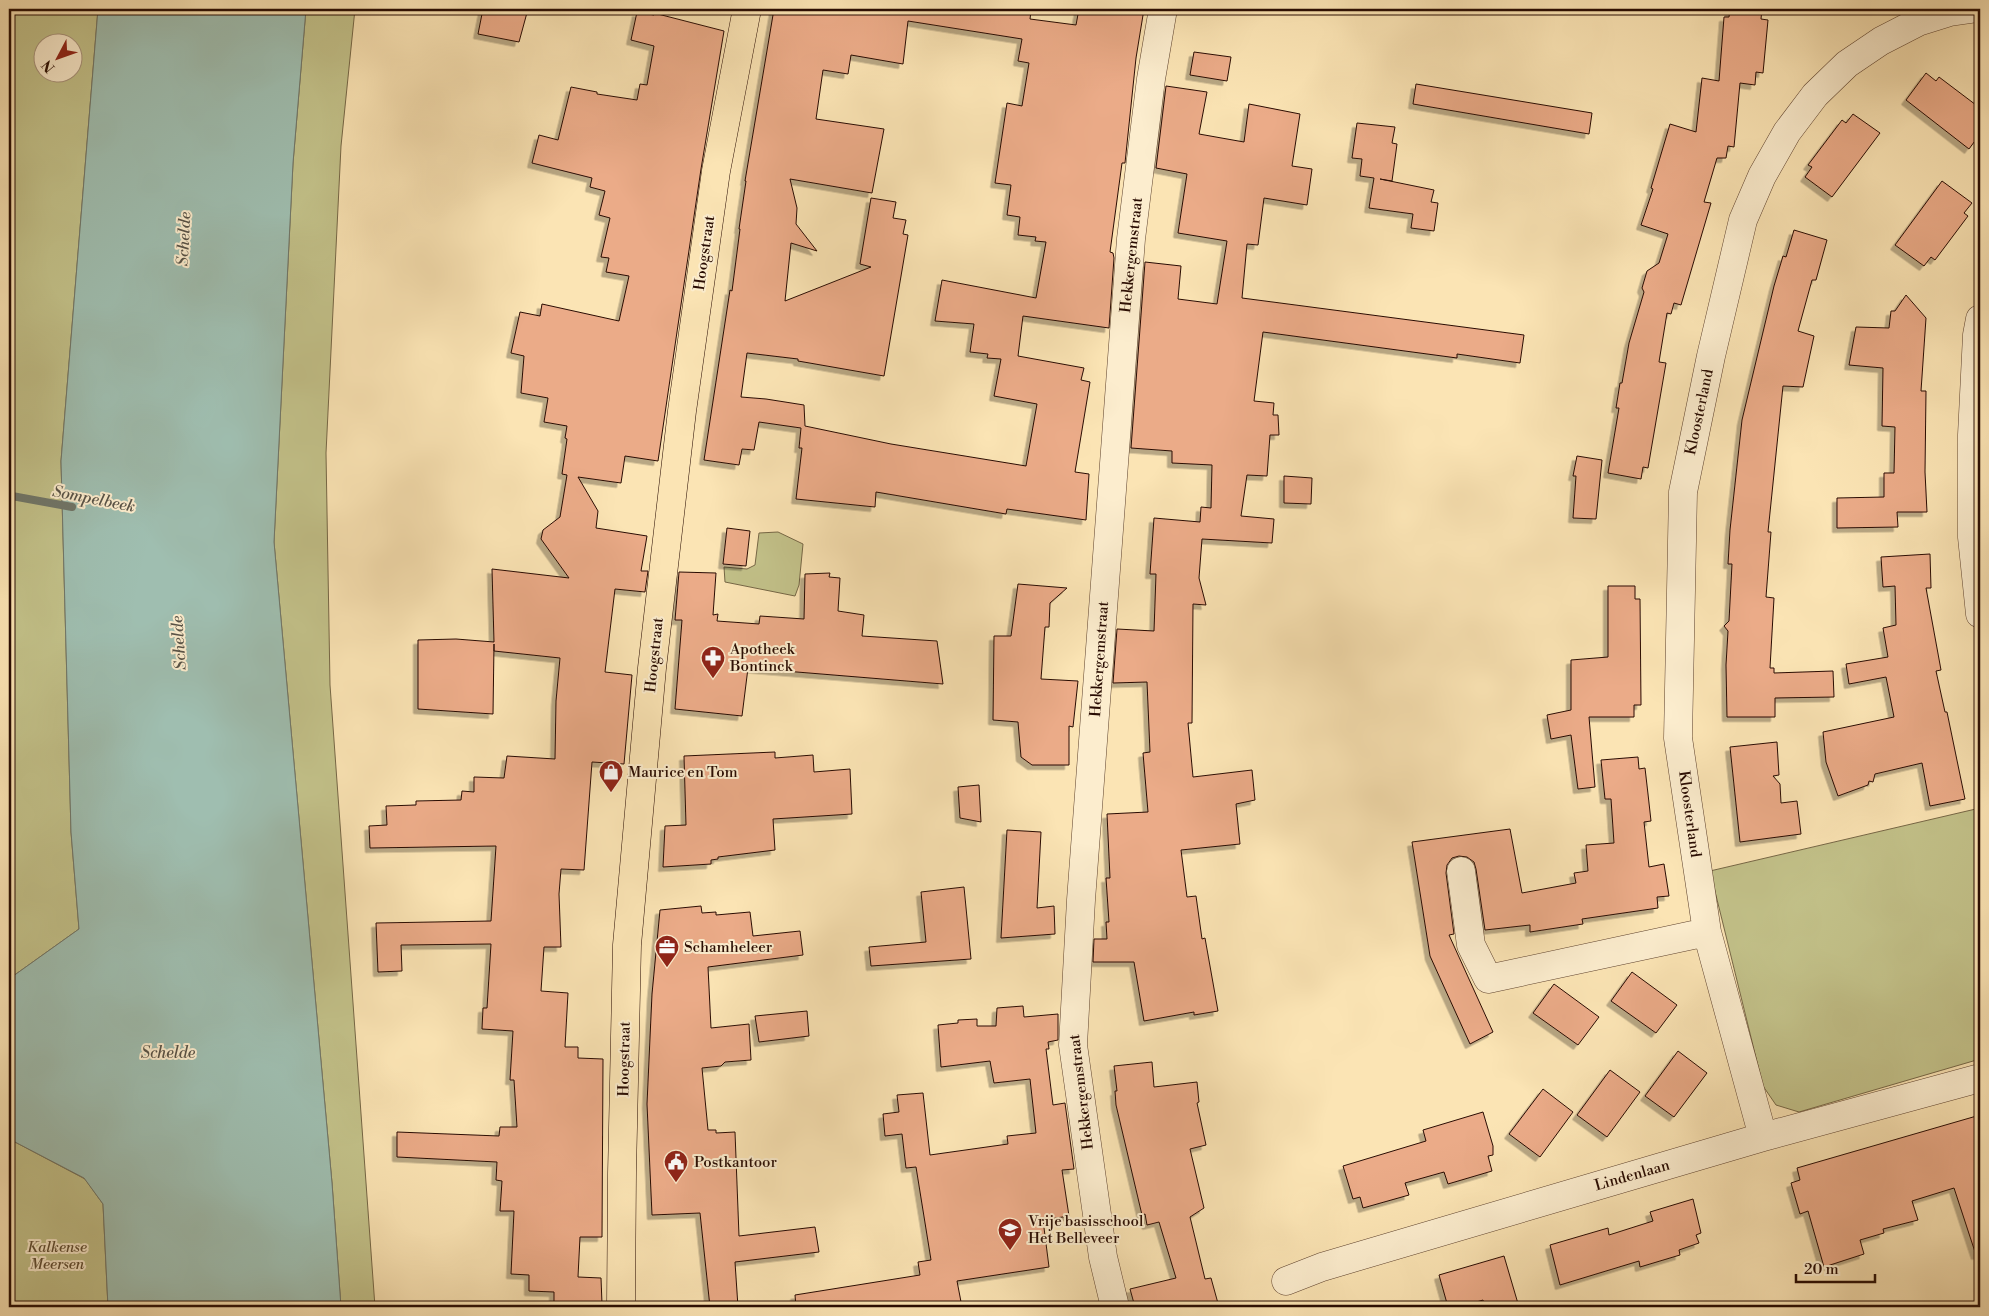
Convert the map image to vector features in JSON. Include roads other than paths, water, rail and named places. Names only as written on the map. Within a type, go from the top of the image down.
[{"type":"main road","name":"Hoogstraat","points":[[621,1307],[627,945],[652,668],[682,410],[716,171],[747,9]]},
{"type":"street","name":"Hekkergemstraat","points":[[1115,1307],[1103,1257],[1073,1045],[1081,900],[1130,259],[1151,79],[1163,9]]},
{"type":"street","name":"Kloosterland","points":[[1763,1137],[1707,932],[1678,738],[1683,492],[1711,356],[1744,220],[1762,176],[1787,132],[1815,95],[1847,64],[1881,41],[1918,22],[1971,9]]},
{"type":"street","points":[[1980,319],[1977,334],[1972,444],[1972,537],[1980,614]]},
{"type":"street","points":[[1461,872],[1471,945],[1488,979],[1707,932]]},
{"type":"street","name":"Lindenlaan","points":[[1286,1281],[1322,1267],[1763,1137],[1980,1078]]},
{"type":"water","name":"Schelde","points":[[98,9],[306,9],[293,163],[274,542],[332,1183],[341,1307],[108,1307],[103,1204],[84,1178],[15,1142],[9,1136],[9,979],[79,929],[71,832],[61,461]]},
{"type":"waterway","name":"Sompelbeek","points":[[12,496],[72,507]]},
{"type":"place","name":"Apotheek Bontinck","points":[[713,679]]},
{"type":"place","name":"Maurice en Tom","points":[[611,793]]},
{"type":"place","name":"Schamheleer","points":[[667,968]]},
{"type":"place","name":"Postkantoor","points":[[676,1183]]},
{"type":"place","name":"Vrije basisschool Het Belleveer","points":[[1010,1251]]},
{"type":"park label","name":"Kalkense Meersen","points":[[57,1256]]}]
